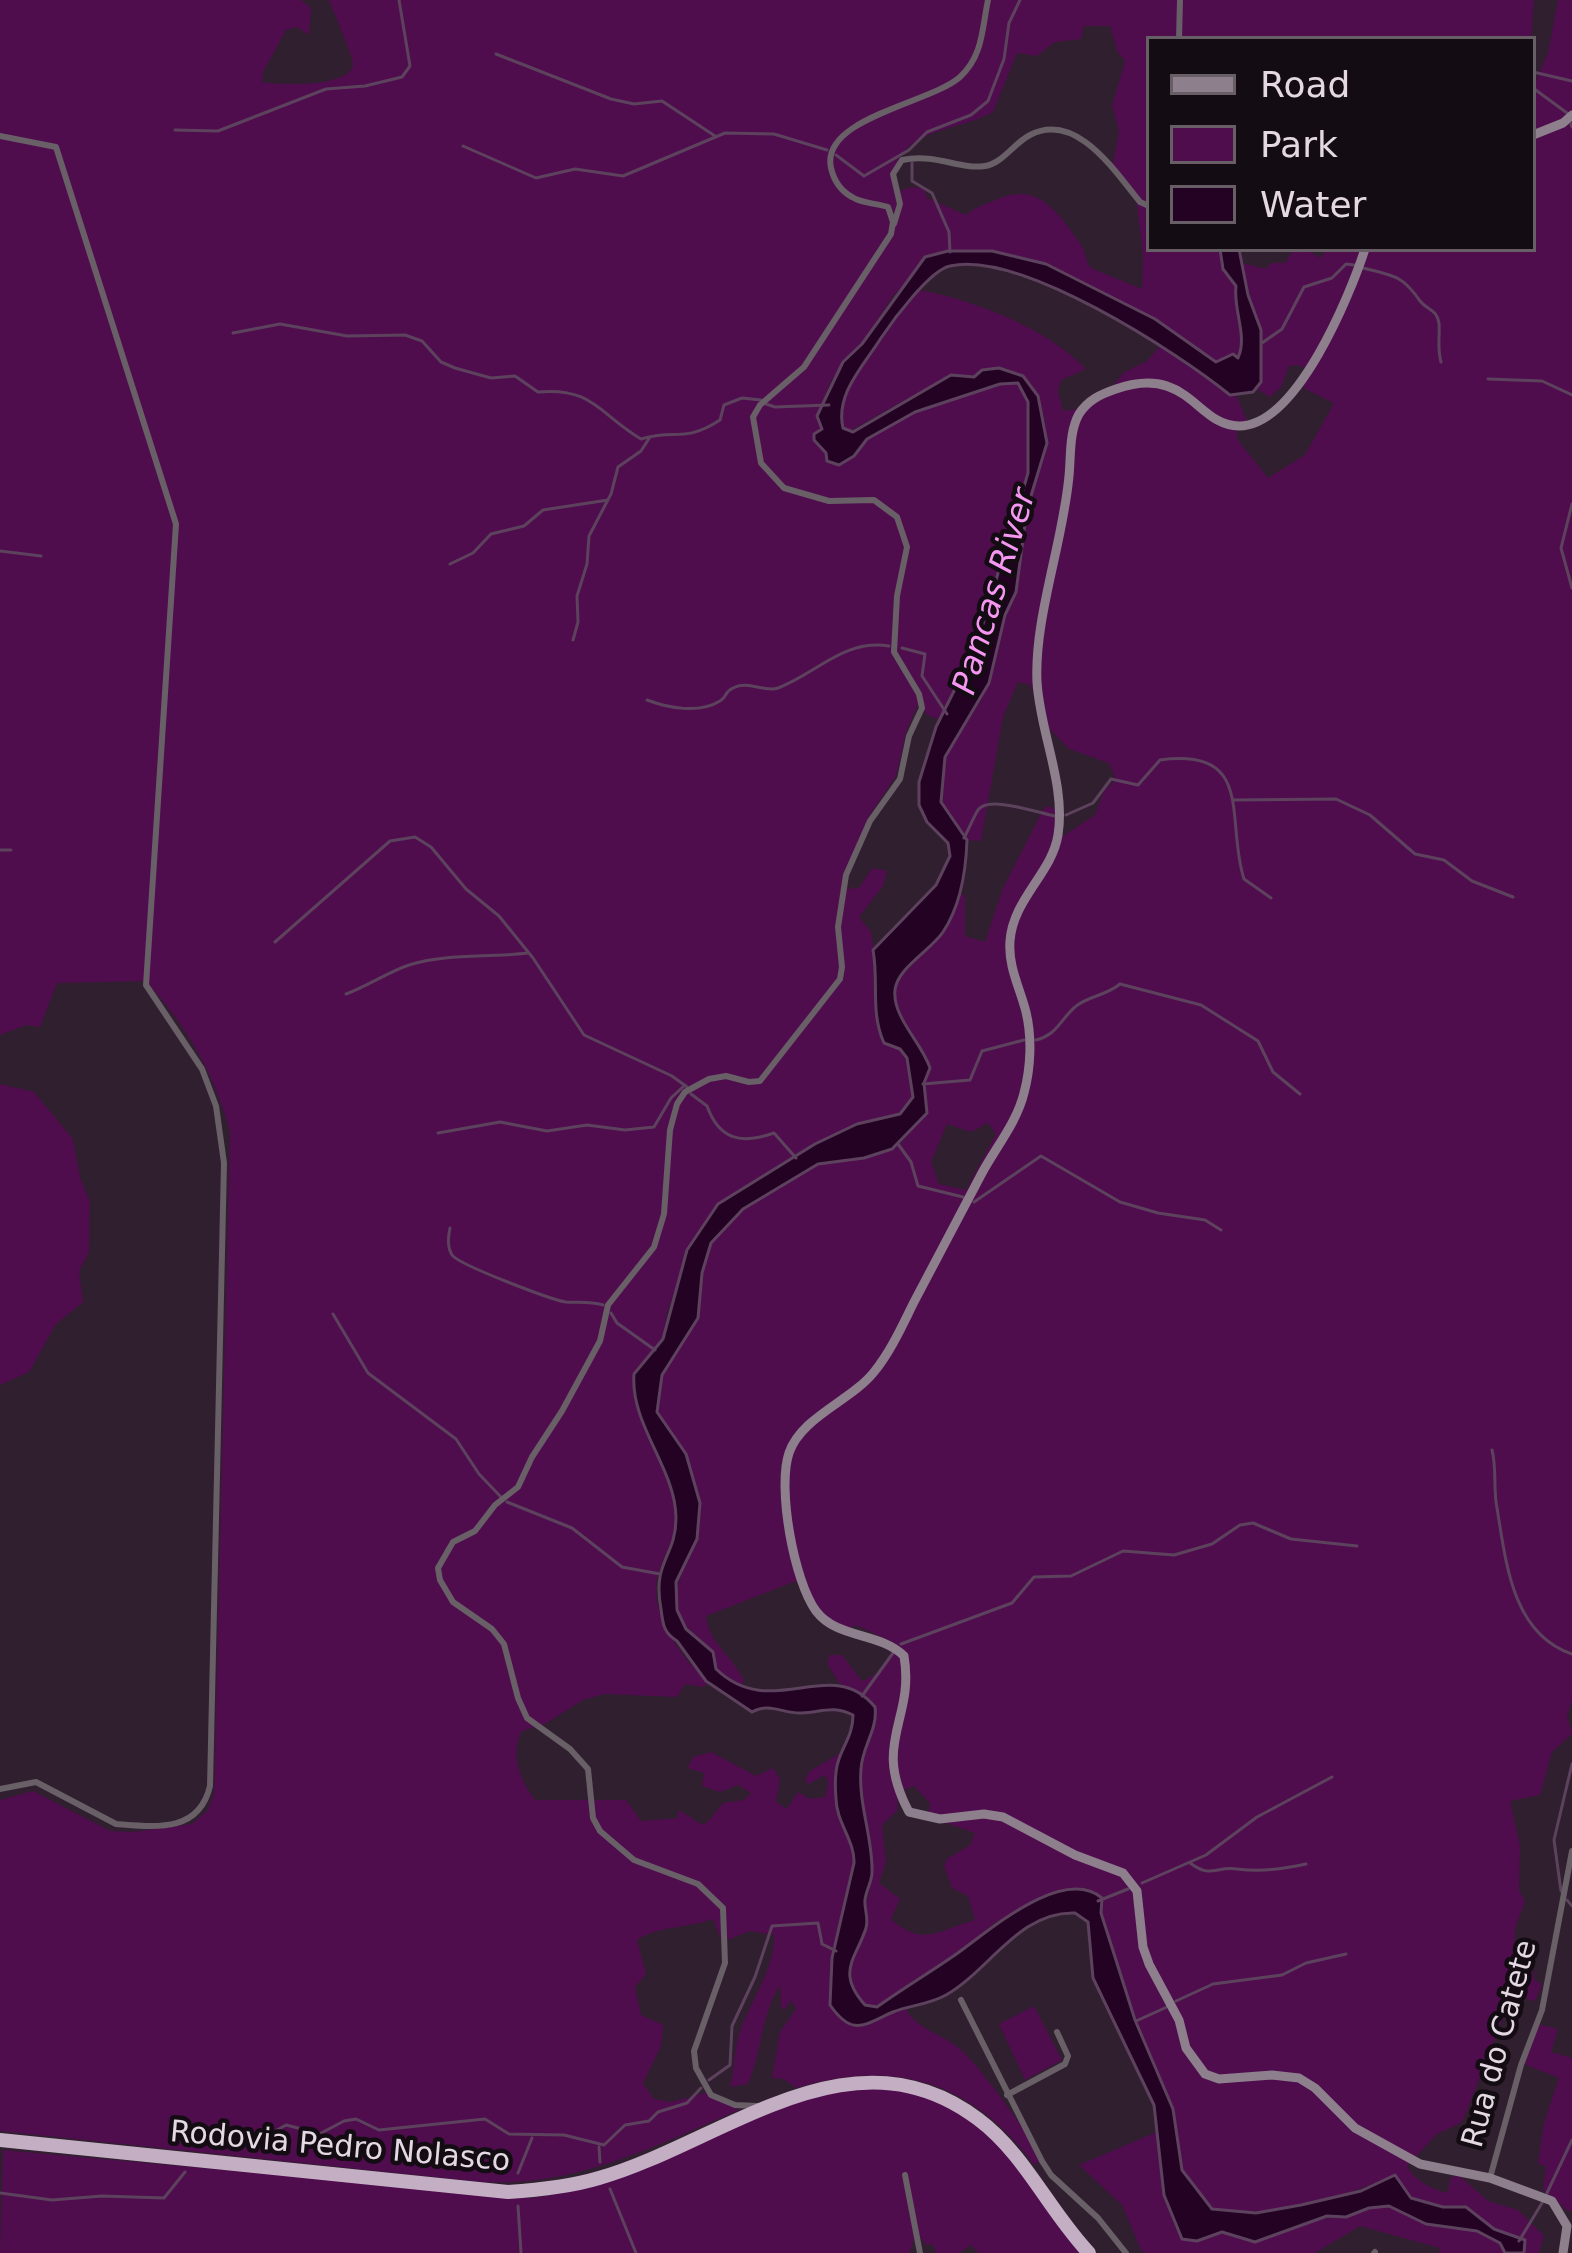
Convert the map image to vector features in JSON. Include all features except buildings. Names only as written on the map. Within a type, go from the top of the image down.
[{"type":"highway","name":"Rodovia Pedro Nolasco","points":[[0,2140],[508,2192],[546,2190],[598,2178],[825,2087],[870,2081],[948,2100],[995,2134],[1089,2253]]},
{"type":"street","points":[[893,227],[888,207],[861,202],[841,189],[832,171],[832,148],[850,128],[945,88],[963,74],[980,50],[988,0]]},
{"type":"street","points":[[1179,36],[1180,0]]},
{"type":"street","points":[[1536,134],[1572,115]]},
{"type":"street","points":[[767,2107],[718,2100],[694,2059],[724,1963],[726,1925],[719,1901],[686,1877],[634,1860],[600,1832],[593,1818],[588,1769],[570,1749],[527,1718],[504,1644],[492,1629],[453,1602],[438,1568],[453,1542],[475,1531],[495,1505],[518,1487],[600,1341],[608,1305],[654,1247],[664,1214],[676,1103],[685,1092],[709,1079],[726,1076],[754,1082],[768,1074],[842,973],[838,927],[846,875],[870,820],[900,779],[909,736],[922,708],[894,652],[906,539],[897,517],[882,503],[868,499],[829,501],[784,488],[764,469],[752,423],[760,405],[811,358],[846,298],[880,254],[900,204],[893,174],[902,160],[930,156],[991,165],[1032,134],[1064,131],[1089,144],[1146,205]]},
{"type":"street","points":[[0,136],[56,147],[176,524],[146,985],[202,1070],[216,1106],[224,1163],[206,1803],[192,1819],[130,1825],[116,1824],[36,1782],[0,1789]]},
{"type":"street","points":[[1364,252],[1324,349],[1262,420],[1234,427],[1220,422],[1190,397],[1146,382],[1100,394],[1077,418],[1065,518],[1037,661],[1059,831],[1052,854],[1026,891],[1009,946],[1029,1034],[1024,1096],[885,1357],[851,1396],[799,1436],[790,1448],[785,1487],[796,1564],[817,1612],[830,1623],[886,1643],[904,1656],[905,1684],[891,1764],[893,1782],[909,1812],[940,1820],[1003,1816],[1132,1881],[1143,1947],[1179,2020],[1186,2048],[1205,2074],[1219,2079],[1299,2078],[1355,2128],[1403,2156],[1490,2178],[1552,2201],[1567,2226],[1567,2244]]},
{"type":"street","name":"Rua do Catete","points":[[1490,2178],[1521,2065],[1542,2010],[1572,1851]]},
{"type":"street","points":[[961,2000],[1052,2175],[1088,2207],[1126,2253]]},
{"type":"street","points":[[1007,2095],[1065,2064],[1068,2056],[1057,2032]]},
{"type":"street","points":[[905,2175],[920,2253]]},
{"type":"green space","points":[[0,0],[301,0],[311,8],[309,35],[297,27],[286,30],[262,82],[296,84],[339,78],[353,65],[329,0],[1534,0],[1531,36],[1146,36],[1146,252],[1220,252],[1223,269],[1236,286],[1238,358],[1217,362],[1155,319],[1027,258],[972,250],[923,265],[892,297],[831,381],[818,414],[822,430],[814,434],[814,440],[827,461],[839,465],[880,431],[959,396],[1016,383],[1028,402],[1028,473],[976,647],[940,720],[927,715],[919,702],[896,776],[869,816],[843,889],[859,888],[872,868],[887,871],[883,886],[859,917],[871,932],[877,973],[874,996],[884,1043],[900,1049],[907,1058],[913,1097],[900,1114],[873,1119],[815,1144],[718,1204],[692,1245],[667,1312],[663,1339],[634,1374],[639,1406],[678,1508],[676,1529],[657,1578],[658,1607],[679,1649],[709,1683],[703,1687],[685,1684],[677,1697],[604,1694],[583,1700],[545,1724],[522,1731],[517,1758],[535,1800],[626,1800],[641,1821],[678,1818],[678,1810],[703,1824],[723,1803],[744,1800],[751,1793],[738,1785],[720,1792],[702,1786],[704,1773],[688,1768],[693,1757],[711,1752],[756,1776],[773,1768],[780,1779],[776,1802],[787,1809],[798,1792],[810,1799],[825,1797],[825,1775],[808,1784],[805,1780],[810,1771],[842,1752],[836,1809],[853,1848],[854,1863],[832,1958],[830,2006],[858,2025],[906,2009],[969,2058],[1043,2159],[1034,2165],[985,2113],[929,2084],[866,2076],[796,2088],[784,2079],[772,2078],[780,2032],[796,2009],[792,2000],[781,2008],[780,1985],[748,2084],[730,2087],[739,2035],[767,1971],[774,1935],[750,1931],[722,1942],[713,1919],[637,1940],[646,1974],[635,1987],[641,2015],[663,2025],[661,2046],[643,2083],[654,2099],[671,2102],[709,2092],[739,2110],[646,2150],[582,2171],[516,2182],[482,2182],[0,2131],[0,1800],[33,1791],[110,1831],[133,1832],[192,1824],[208,1810],[214,1794],[230,1132],[197,1051],[146,981],[57,983],[40,1027],[26,1025],[0,1035]],"holes":[[[1084,26],[1110,26],[1125,61],[1112,106],[1119,131],[1112,168],[1136,198],[1142,289],[1091,268],[1063,221],[1036,197],[1012,195],[966,215],[927,198],[924,189],[896,192],[895,171],[912,144],[993,112],[1017,53],[1037,56],[1055,42],[1081,39]]]},
{"type":"green space","points":[[1558,0],[1572,0],[1572,1700],[1567,1716],[1572,1734],[1552,1752],[1540,1795],[1510,1801],[1520,1845],[1519,1890],[1525,1901],[1515,1929],[1514,1957],[1532,1966],[1534,1979],[1542,1985],[1535,2001],[1512,1995],[1464,2118],[1437,2134],[1407,2166],[1435,2189],[1447,2193],[1451,2177],[1460,2176],[1488,2201],[1518,2210],[1544,2236],[1539,2253],[1524,2253],[1525,2240],[1494,2229],[1471,2209],[1412,2198],[1400,2181],[1387,2178],[1302,2206],[1212,2209],[1182,2170],[1173,2109],[1135,2020],[1101,1913],[1102,1898],[1079,1889],[997,1921],[876,2007],[865,2005],[851,1973],[872,1869],[860,1761],[876,1721],[870,1701],[839,1683],[827,1663],[830,1655],[842,1655],[862,1681],[883,1666],[892,1642],[856,1625],[847,1631],[818,1613],[796,1581],[706,1616],[712,1635],[744,1681],[741,1685],[719,1674],[711,1651],[678,1612],[678,1587],[696,1542],[700,1507],[685,1457],[657,1413],[662,1375],[698,1318],[702,1273],[711,1243],[722,1228],[743,1209],[818,1164],[852,1160],[901,1143],[926,1113],[926,1058],[898,1011],[895,990],[901,976],[934,943],[960,893],[965,897],[965,936],[985,942],[1003,888],[1043,810],[1047,806],[1057,809],[1057,840],[1095,815],[1104,791],[1116,780],[1109,763],[1069,749],[1041,720],[1031,685],[1018,682],[1003,717],[981,841],[967,840],[943,805],[945,757],[984,695],[1016,580],[1045,422],[1038,396],[1023,376],[1005,368],[982,370],[974,377],[951,375],[848,432],[842,419],[844,401],[865,360],[920,290],[1009,318],[1070,354],[1086,369],[1061,380],[1058,391],[1063,411],[1108,392],[1123,373],[1147,361],[1160,346],[1237,397],[1248,423],[1237,430],[1237,439],[1268,478],[1305,455],[1334,403],[1303,388],[1309,371],[1299,365],[1289,366],[1281,387],[1270,397],[1258,390],[1257,336],[1242,263],[1266,269],[1271,263],[1285,263],[1292,252],[1311,252],[1320,258],[1325,252],[1536,252],[1536,81],[1548,53]],"holes":[[[988,1123],[996,1134],[966,1190],[939,1184],[931,1162],[947,1124],[971,1132]],[[914,1786],[930,1803],[928,1817],[975,1833],[970,1845],[944,1866],[952,1888],[968,1896],[975,1920],[922,1935],[891,1919],[900,1899],[879,1883],[886,1862],[882,1825],[897,1811],[898,1792]]]},
{"type":"green space","points":[[0,1084],[34,1092],[73,1139],[90,1202],[89,1252],[79,1271],[83,1302],[56,1324],[29,1372],[0,1385]]},
{"type":"green space","points":[[1034,2006],[1062,2060],[1025,2080],[999,2024]]},
{"type":"green space","points":[[1537,2024],[1558,2029],[1551,2052],[1572,2058],[1569,2212],[1543,2190],[1546,2166],[1538,2164],[1544,2123],[1559,2078],[1524,2064]]},
{"type":"green space","points":[[865,2087],[925,2094],[988,2131],[1085,2253],[979,2253],[971,2245],[959,2253],[936,2253],[933,2244],[926,2245],[917,2232],[909,2253],[0,2253],[3,2150],[532,2198],[619,2176],[782,2108]]},
{"type":"green space","points":[[1159,2131],[1164,2195],[1176,2230],[1197,2241],[1222,2232],[1261,2240],[1305,2222],[1389,2206],[1433,2225],[1485,2235],[1505,2253],[1439,2253],[1440,2248],[1360,2226],[1315,2253],[1146,2253],[1122,2205],[1079,2165]]},
{"type":"water","name":"Pancas River","points":[[948,251],[992,251],[1046,264],[1155,319],[1216,362],[1233,354],[1238,358],[1241,350],[1236,286],[1223,269],[1220,252],[1240,252],[1261,330],[1261,382],[1253,392],[1230,395],[1174,354],[1096,308],[1016,273],[980,265],[950,266],[923,286],[859,369],[847,392],[843,428],[853,432],[951,375],[974,377],[982,370],[999,368],[1023,376],[1038,396],[1047,443],[1027,509],[1016,592],[1005,615],[989,683],[945,757],[941,802],[967,840],[958,899],[943,932],[902,974],[895,990],[898,1010],[930,1068],[924,1083],[927,1113],[892,1149],[818,1164],[743,1209],[711,1243],[702,1273],[698,1318],[662,1375],[657,1412],[686,1454],[700,1503],[697,1539],[676,1582],[677,1610],[686,1629],[713,1652],[716,1669],[737,1684],[779,1691],[839,1686],[858,1692],[875,1707],[861,1782],[872,1876],[865,1900],[866,1928],[850,1974],[865,2005],[877,2007],[1005,1918],[1047,1895],[1086,1890],[1102,1898],[1101,1913],[1135,2020],[1173,2109],[1182,2170],[1212,2209],[1256,2213],[1301,2205],[1361,2191],[1395,2175],[1411,2198],[1443,2207],[1466,2207],[1494,2229],[1525,2240],[1524,2253],[1505,2253],[1500,2243],[1477,2231],[1426,2224],[1389,2206],[1346,2217],[1327,2216],[1255,2242],[1222,2232],[1197,2241],[1182,2239],[1164,2195],[1154,2105],[1093,1978],[1088,1922],[1075,1913],[1037,1921],[1021,1931],[962,1984],[939,1998],[867,2024],[846,2022],[830,2005],[832,1958],[854,1863],[835,1789],[853,1715],[833,1710],[802,1713],[765,1708],[752,1712],[706,1681],[666,1631],[662,1619],[660,1580],[675,1531],[674,1500],[639,1411],[634,1374],[663,1339],[687,1250],[718,1204],[815,1144],[857,1124],[900,1114],[913,1097],[907,1058],[900,1049],[884,1043],[880,1031],[873,950],[936,885],[950,856],[948,843],[927,822],[919,805],[919,782],[936,727],[976,647],[1028,473],[1028,402],[1018,383],[1000,384],[915,412],[867,439],[854,456],[839,465],[827,461],[814,440],[822,429],[817,416],[843,362],[862,344],[925,257]]},
{"type":"waterway","points":[[175,130],[218,131],[326,89],[402,77],[410,66],[399,0]]},
{"type":"waterway","points":[[836,155],[864,176],[909,150],[927,132],[971,115],[988,101],[1020,0]]},
{"type":"waterway","points":[[496,54],[611,99],[634,104],[662,101],[715,136]]},
{"type":"waterway","points":[[1536,73],[1572,81]]},
{"type":"waterway","points":[[1536,90],[1567,113]]},
{"type":"waterway","points":[[463,146],[536,178],[575,169],[623,176],[725,133],[774,134],[827,150]]},
{"type":"waterway","points":[[912,163],[912,181],[932,193],[949,232],[950,252]]},
{"type":"waterway","points":[[1262,343],[1282,329],[1304,287],[1332,278],[1346,264],[1354,265]]},
{"type":"waterway","points":[[1363,268],[1402,281],[1436,315],[1441,362]]},
{"type":"waterway","points":[[233,333],[280,324],[347,336],[405,335],[422,341],[441,362],[455,368],[491,378],[515,376],[538,392],[584,398],[641,439],[697,432],[720,420],[724,405],[742,398],[761,400]]},
{"type":"waterway","points":[[1488,379],[1542,381],[1572,395]]},
{"type":"waterway","points":[[766,404],[829,405]]},
{"type":"waterway","points":[[573,640],[589,536],[611,494],[618,467],[641,451],[650,437]]},
{"type":"waterway","points":[[450,564],[473,553],[491,534],[524,526],[543,510],[608,500]]},
{"type":"waterway","points":[[1572,504],[1561,548],[1572,588]]},
{"type":"waterway","points":[[0,551],[41,556]]},
{"type":"waterway","points":[[647,700],[703,707],[739,686],[778,688],[844,652],[889,646]]},
{"type":"waterway","name":"Pancas River","points":[[902,648],[925,654],[922,676],[947,714]]},
{"type":"waterway","points":[[1066,815],[1093,803],[1111,779],[1138,785],[1160,760],[1190,759],[1211,765],[1224,777],[1231,793],[1244,879],[1271,898]]},
{"type":"waterway","points":[[1234,800],[1336,799],[1370,815],[1415,854],[1444,860],[1472,881],[1513,897]]},
{"type":"waterway","points":[[964,838],[978,810],[992,804],[1055,816]]},
{"type":"waterway","points":[[275,942],[390,841],[415,837],[431,847],[466,889],[499,916],[584,1035],[687,1087]]},
{"type":"waterway","points":[[0,850],[11,850]]},
{"type":"waterway","points":[[346,994],[423,961],[527,953]]},
{"type":"waterway","points":[[1036,1040],[1054,1031],[1080,1003],[1120,984],[1201,1005],[1258,1041],[1273,1072],[1300,1094]]},
{"type":"waterway","points":[[923,1084],[970,1080],[982,1051],[1024,1040]]},
{"type":"waterway","points":[[438,1133],[500,1122],[547,1131],[587,1125],[625,1130],[654,1127],[685,1085]]},
{"type":"waterway","points":[[691,1094],[707,1106],[725,1132],[741,1138],[774,1133],[796,1158]]},
{"type":"waterway","points":[[898,1144],[911,1162],[918,1186],[963,1197]]},
{"type":"waterway","points":[[974,1202],[1041,1156],[1120,1202],[1205,1220],[1221,1230]]},
{"type":"waterway","points":[[450,1228],[452,1255],[471,1266],[557,1300],[603,1305]]},
{"type":"waterway","points":[[611,1313],[617,1323],[655,1350]]},
{"type":"waterway","points":[[333,1314],[368,1373],[456,1439],[501,1497]]},
{"type":"waterway","points":[[1492,1450],[1500,1529],[1515,1594],[1536,1630],[1572,1654]]},
{"type":"waterway","points":[[507,1502],[572,1528],[622,1567],[660,1574]]},
{"type":"waterway","points":[[901,1644],[1012,1603],[1034,1577],[1071,1576],[1123,1551],[1174,1555],[1212,1544],[1240,1525],[1253,1523],[1291,1539],[1357,1546]]},
{"type":"waterway","points":[[862,1696],[893,1653]]},
{"type":"waterway","points":[[1561,1891],[1554,1840],[1572,1764]]},
{"type":"waterway","points":[[1142,1883],[1206,1855],[1257,1817],[1332,1777]]},
{"type":"waterway","points":[[1190,1863],[1209,1871],[1306,1864]]},
{"type":"waterway","points":[[1098,1901],[1128,1889]]},
{"type":"waterway","points":[[1567,1900],[1572,1906]]},
{"type":"waterway","points":[[709,2080],[730,2065],[732,2026],[772,1926],[818,1923],[822,1944],[836,1951]]},
{"type":"waterway","points":[[1176,2001],[1213,1984],[1282,1975],[1306,1963],[1346,1954]]},
{"type":"waterway","points":[[1136,2021],[1167,2007]]},
{"type":"waterway","points":[[201,2146],[214,2132],[263,2138],[286,2125],[310,2139],[356,2119],[379,2130],[485,2119],[509,2134],[564,2135],[604,2145],[625,2125],[649,2121],[658,2112],[687,2103],[701,2088]]},
{"type":"waterway","points":[[518,2173],[532,2138]]},
{"type":"waterway","points":[[1547,2193],[1572,2140]]},
{"type":"waterway","points":[[599,2147],[600,2162]]},
{"type":"waterway","points":[[0,2193],[52,2200],[164,2198],[185,2172]]},
{"type":"waterway","points":[[610,2189],[636,2253]]},
{"type":"waterway","points":[[1519,2241],[1542,2203]]},
{"type":"waterway","points":[[518,2206],[521,2253]]}]
